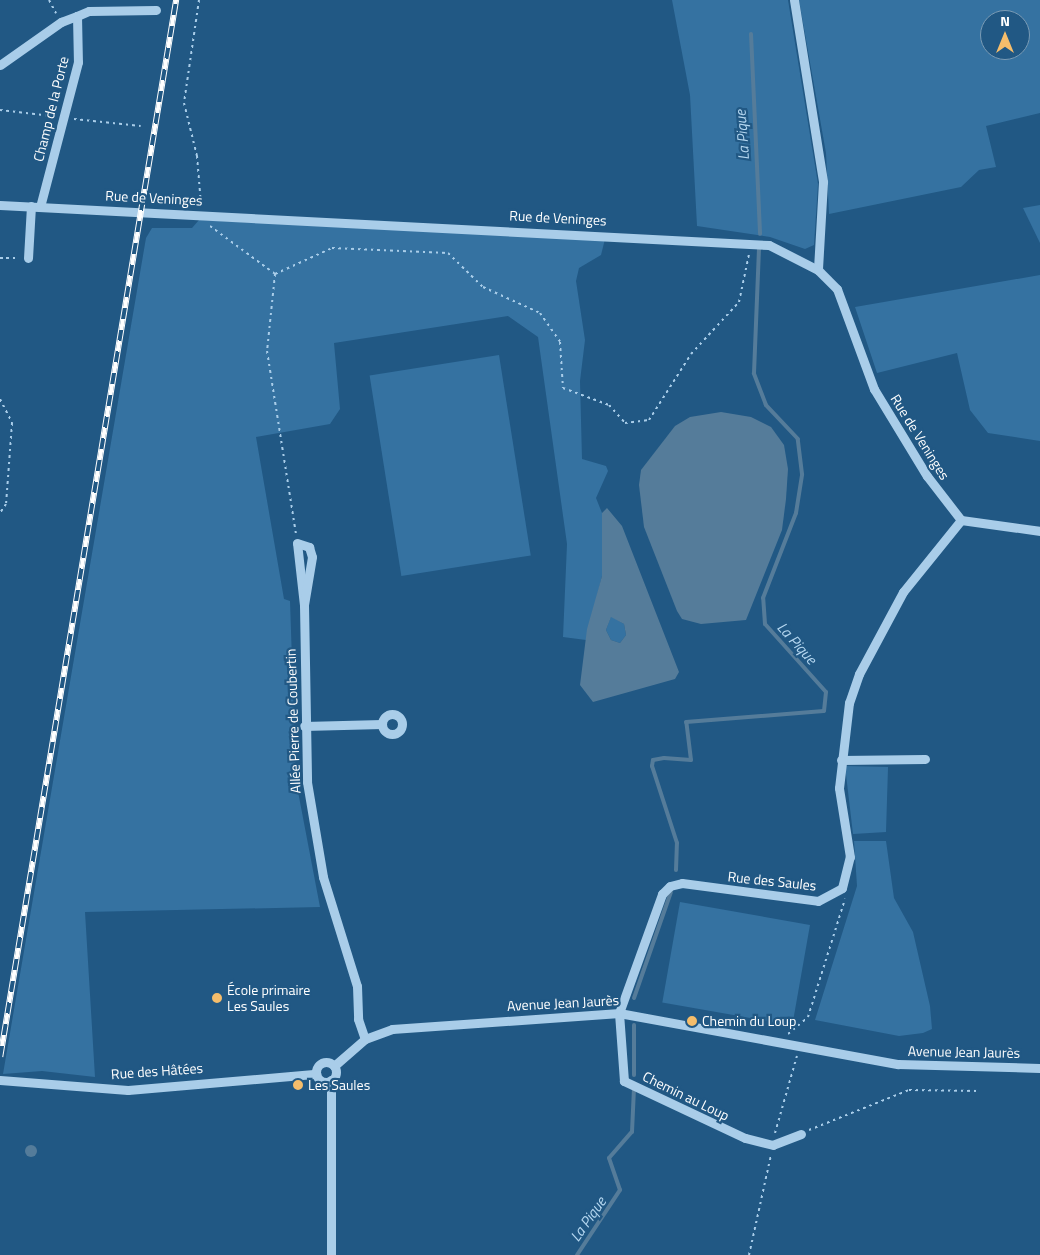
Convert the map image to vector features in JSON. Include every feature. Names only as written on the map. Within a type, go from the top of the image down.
[{"type":"street","points":[[794,0],[816,112],[823,182],[818,270]]},
{"type":"street","points":[[0,65],[61,22],[89,11],[156,10]]},
{"type":"street","name":"Champ de la Porte","points":[[28,258],[36,207],[78,62],[77,16]]},
{"type":"street","name":"Rue de Veninges","points":[[0,205],[769,245],[818,270],[837,289],[874,389],[896,429],[961,520]]},
{"type":"street","points":[[842,888],[850,857],[839,788],[841,760],[849,703],[871,651],[919,569],[961,520],[1040,530]]},
{"type":"street","name":"Allée Pierre de Coubertin","points":[[304,605],[312,557],[309,547],[298,543],[304,605],[306,782],[323,877],[357,986],[358,1019],[365,1039]]},
{"type":"street","points":[[304,726],[382,724]]},
{"type":"street","points":[[841,760],[925,759]]},
{"type":"street","name":"Rue des Saules","points":[[619,1013],[662,894],[670,886],[682,883],[818,901],[842,888]]},
{"type":"street","name":"Avenue Jean Jaurès","points":[[334,1066],[365,1039],[424,1024],[619,1013],[898,1064],[1040,1068]]},
{"type":"street","name":"Chemin au Loup","points":[[619,1013],[624,1081],[745,1138],[773,1145],[801,1134]]},
{"type":"street","points":[[331,1080],[321,1080],[316,1074],[321,1062],[334,1066],[331,1080],[332,1255]]},
{"type":"street","name":"Rue des Hâtées","points":[[0,1080],[128,1090],[316,1074]]},
{"type":"path","points":[[49,0],[61,22]]},
{"type":"path","points":[[199,0],[184,103],[197,156],[201,214],[208,225],[275,274]]},
{"type":"path","points":[[275,274],[332,248],[448,253],[483,287],[540,314],[560,342],[563,388],[609,405],[625,423],[649,420],[691,354],[740,302],[751,243]]},
{"type":"path","points":[[0,258],[28,258]]},
{"type":"path","points":[[275,274],[267,351],[298,543]]},
{"type":"path","points":[[0,399],[12,424],[6,504],[0,513]]},
{"type":"path","points":[[784,1043],[808,1017],[843,914],[842,888]]},
{"type":"path","points":[[801,1134],[873,1100],[909,1090],[979,1091]]},
{"type":"shaded area","points":[[672,0],[788,0],[818,184],[814,245],[805,249],[770,237],[697,226],[690,95]]},
{"type":"shaded area","points":[[799,0],[1040,0],[1040,113],[986,126],[996,167],[979,170],[961,187],[829,214],[826,153]]},
{"type":"shaded area","points":[[1040,205],[1040,243],[1023,208]]},
{"type":"shaded area","points":[[199,220],[605,239],[601,255],[579,268],[576,281],[585,340],[580,381],[582,459],[606,466],[608,471],[596,498],[602,513],[602,576],[586,640],[563,637],[567,544],[538,337],[508,316],[334,343],[340,409],[330,424],[256,437],[284,599],[290,601],[296,781],[320,907],[85,912],[95,1077],[42,1071],[3,1074],[146,238],[152,228],[192,228]]},
{"type":"shaded area","points":[[1040,275],[1040,441],[988,433],[970,410],[957,353],[877,373],[855,307]]},
{"type":"shaded area","points":[[499,355],[531,556],[401,576],[370,375]]},
{"type":"shaded area","points":[[721,412],[751,417],[771,427],[784,445],[788,469],[786,499],[782,530],[746,620],[701,624],[682,619],[677,611],[644,527],[639,485],[641,470],[675,426],[690,417]]},
{"type":"shaded area","points":[[607,508],[622,526],[679,672],[675,679],[593,702],[580,685],[587,629],[602,576],[602,513]],"holes":[[[611,617],[624,624],[626,635],[620,643],[611,640],[606,630]]]},
{"type":"shaded area","points":[[611,616],[624,624],[626,635],[620,643],[611,640],[606,630]]},
{"type":"shaded area","points":[[845,766],[888,767],[886,832],[853,834]]},
{"type":"shaded area","points":[[854,841],[886,841],[894,898],[913,932],[930,1006],[932,1029],[923,1033],[899,1036],[815,1020],[857,886]]},
{"type":"shaded area","points":[[680,902],[810,925],[792,1025],[662,1002]]},
{"type":"shaded area","points":[[29,1145],[33,1145],[37,1151],[33,1157],[29,1157],[25,1153],[25,1149]]},
{"type":"waterway","name":"La Pique","points":[[751,34],[760,234]]},
{"type":"waterway","name":"La Pique","points":[[676,870],[677,843],[652,766],[653,760],[664,758],[691,760],[686,722],[824,711],[826,692],[765,624],[763,598],[796,513],[802,474],[798,439],[766,405],[754,373],[759,249]]},
{"type":"waterway","name":"La Pique","points":[[634,998],[671,892]]},
{"type":"waterway","name":"La Pique","points":[[634,1025],[634,1075]]},
{"type":"waterway","name":"La Pique","points":[[577,1255],[620,1190],[609,1158],[632,1132],[634,1088]]},
{"type":"railway","points":[[0,1057],[176,0]]},
{"type":"place","name":"École primaire Les Saules","points":[[217,998]]},
{"type":"place","name":"Chemin du Loup","points":[[692,1021]]},
{"type":"place","name":"Les Saules","points":[[298,1085]]}]
